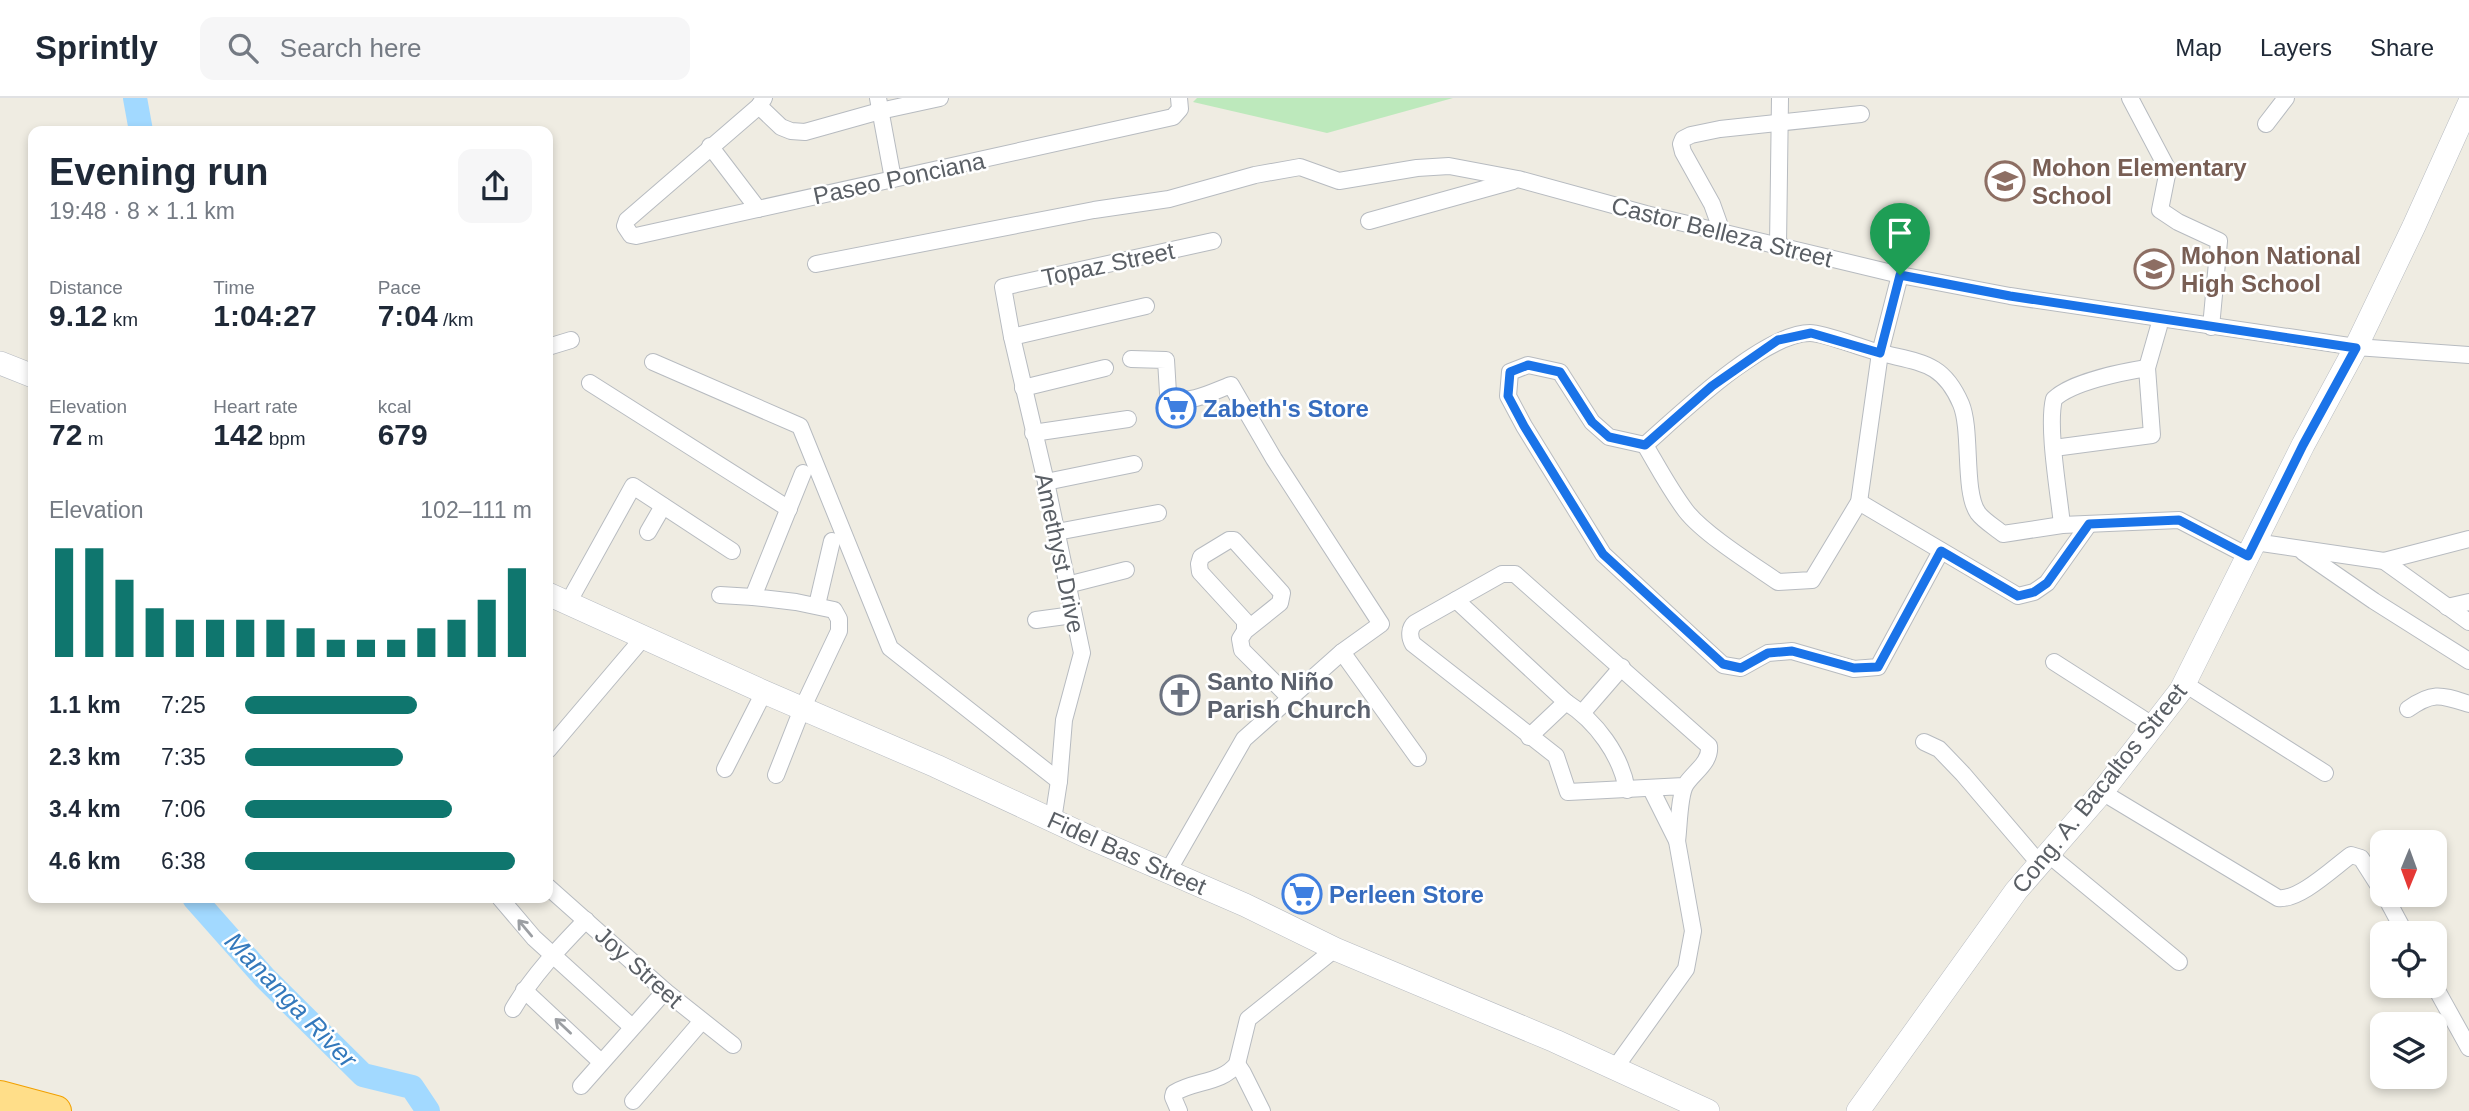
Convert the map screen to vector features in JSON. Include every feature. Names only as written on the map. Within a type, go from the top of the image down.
[{"type":"highway","points":[[0,1096],[56,1111]]},
{"type":"street","points":[[758,209],[710,146],[761,102],[781,127],[790,131],[806,132],[879,104],[940,98]]},
{"type":"street","name":"Paseo Ponciana","points":[[710,146],[627,220],[627,231],[636,236],[1173,117],[1180,109],[1179,98]]},
{"type":"street","points":[[1778,246],[1780,98]]},
{"type":"street","points":[[2130,98],[2168,170],[2160,210],[2178,222],[2219,241],[2211,327]]},
{"type":"street","points":[[2266,124],[2286,98]]},
{"type":"street","points":[[879,104],[893,179]]},
{"type":"street","name":"Cong. A. Bacaltos Street","points":[[1858,1111],[1967,957],[2043,858],[2102,792],[2185,684],[2303,445],[2356,348],[2469,104]]},
{"type":"street","points":[[1722,232],[1716,212],[1683,152],[1681,142],[1691,135],[1720,129],[1861,114]]},
{"type":"street","name":"Castor Belleza Street","points":[[816,264],[1094,210],[1169,199],[1255,175],[1300,167],[1339,181],[1417,168],[1449,166],[1518,179],[1646,214],[1900,275],[2010,296],[2356,348],[2469,355]]},
{"type":"street","points":[[1369,221],[1518,179]]},
{"type":"street","name":"Topaz Street","points":[[1003,287],[1213,241]]},
{"type":"street","points":[[1900,275],[1880,353],[1859,502],[1812,580],[1777,582],[1687,513],[1645,445],[1609,437],[1592,422],[1560,372],[1528,365],[1510,372],[1508,396],[1603,554],[1723,664],[1741,668],[1768,653],[1792,651],[1854,668],[1878,667],[1941,551]]},
{"type":"street","name":"Amethyst Drive","points":[[1003,287],[1082,653],[1064,720],[1053,820]]},
{"type":"street","points":[[1012,337],[1146,306]]},
{"type":"street","points":[[2054,449],[2151,435],[2147,368],[2159,326]]},
{"type":"street","points":[[1645,445],[1712,386],[1778,340],[1811,333],[1915,360],[1944,374],[1962,406],[1972,494],[1978,513],[2003,534],[2062,526],[2179,520],[2251,549],[2301,550],[2384,561],[2469,539]]},
{"type":"street","points":[[553,345],[571,340]]},
{"type":"street","points":[[1132,359],[1166,360],[1168,393],[1175,401],[1193,399],[1231,385],[1274,459],[1381,624],[1342,652],[1244,739],[1167,873]]},
{"type":"street","points":[[653,362],[800,426],[890,648],[1059,781]]},
{"type":"street","points":[[0,363],[28,374]]},
{"type":"street","points":[[1023,388],[1105,368]]},
{"type":"street","points":[[2062,526],[2054,449],[2054,399],[2060,394],[2120,373],[2147,368]]},
{"type":"street","points":[[590,383],[789,509]]},
{"type":"street","points":[[1033,433],[1128,419]]},
{"type":"street","points":[[1046,482],[1134,464]]},
{"type":"street","points":[[753,597],[803,473]]},
{"type":"street","points":[[558,599],[633,486],[732,551]]},
{"type":"street","points":[[1859,502],[2018,596],[2034,592],[2047,583],[2089,524]]},
{"type":"street","points":[[648,532],[663,506]]},
{"type":"street","points":[[1057,532],[1158,513]]},
{"type":"street","points":[[1245,631],[1245,621],[1200,572],[1199,565],[1201,557],[1234,540],[1282,593],[1280,603],[1245,631],[1240,639],[1242,650],[1289,697]]},
{"type":"street","points":[[817,605],[832,541]]},
{"type":"street","points":[[2301,550],[2374,601],[2469,661]]},
{"type":"street","points":[[2384,561],[2469,622]]},
{"type":"street","points":[[1067,585],[1126,570]]},
{"type":"street","points":[[1615,1068],[1675,986],[1688,961],[1693,932],[1677,841],[1684,786],[1700,769],[1710,751],[1709,746],[1515,574],[1502,574],[1410,629],[1412,641],[1556,756],[1568,792],[1684,786]]},
{"type":"street","points":[[720,595],[817,605],[834,610],[839,619],[839,631],[802,709],[776,775]]},
{"type":"street","name":"Fidel Bas Street","points":[[558,599],[936,766],[1167,873],[1245,905],[1335,949],[1615,1068],[1708,1111]]},
{"type":"street","points":[[1456,600],[1566,702],[1583,712],[1616,757],[1627,790]]},
{"type":"street","points":[[2447,607],[2469,602]]},
{"type":"street","points":[[1036,620],[1073,615]]},
{"type":"street","points":[[553,740],[643,638]]},
{"type":"street","points":[[1342,652],[1418,758]]},
{"type":"street","points":[[2054,662],[2154,726]]},
{"type":"street","points":[[1583,712],[1622,667]]},
{"type":"street","points":[[2185,684],[2325,773]]},
{"type":"street","points":[[725,769],[764,692]]},
{"type":"street","points":[[2408,709],[2425,697],[2440,695],[2469,704]]},
{"type":"street","points":[[1529,737],[1566,702]]},
{"type":"street","points":[[1924,742],[1939,749],[2043,858],[2179,962]]},
{"type":"street","points":[[1650,789],[1677,841]]},
{"type":"street","points":[[2102,792],[2278,898],[2287,899],[2299,893],[2350,855],[2361,858],[2370,872]]},
{"type":"street","name":"Joy Street","points":[[553,891],[701,1022],[733,1045]]},
{"type":"street","points":[[504,903],[528,932],[632,1027]]},
{"type":"street","points":[[513,1009],[524,990],[552,955],[586,920]]},
{"type":"street","points":[[1179,1111],[1174,1093],[1203,1081],[1218,1079],[1237,1064],[1248,1019],[1335,949]]},
{"type":"street","points":[[524,990],[601,1062]]},
{"type":"street","points":[[581,1086],[665,991]]},
{"type":"street","points":[[2441,998],[2469,1048]]},
{"type":"street","points":[[633,1101],[701,1022]]},
{"type":"street","points":[[1237,1064],[1262,1111]]},
{"type":"green space","points":[[1197,98],[1453,98],[1327,133],[1193,102]]},
{"type":"waterway","name":"Mananga River","points":[[135,98],[140,126]]},
{"type":"waterway","name":"Mananga River","points":[[198,903],[264,977],[363,1075],[412,1087],[428,1111]]},
{"type":"place","name":"Mohon Elementary School","points":[[2005,181]]},
{"type":"place","name":"Mohon National High School","points":[[2154,269]]},
{"type":"place","name":"Zabeth's Store","points":[[1176,408]]},
{"type":"place","name":"Santo Niño Parish Church","points":[[1180,695]]},
{"type":"place","name":"Perleen Store","points":[[1302,894]]},
{"type":"route","points":[[1900,275],[2010,296],[2356,348],[2303,445],[2248,556],[2179,520],[2089,524],[2047,583],[2034,592],[2018,596],[1941,551],[1878,667],[1854,668],[1792,651],[1768,653],[1741,668],[1723,664],[1603,554],[1508,396],[1510,372],[1528,365],[1560,372],[1592,422],[1609,437],[1645,445],[1712,386],[1778,340],[1811,333],[1880,353],[1900,275]]}]
